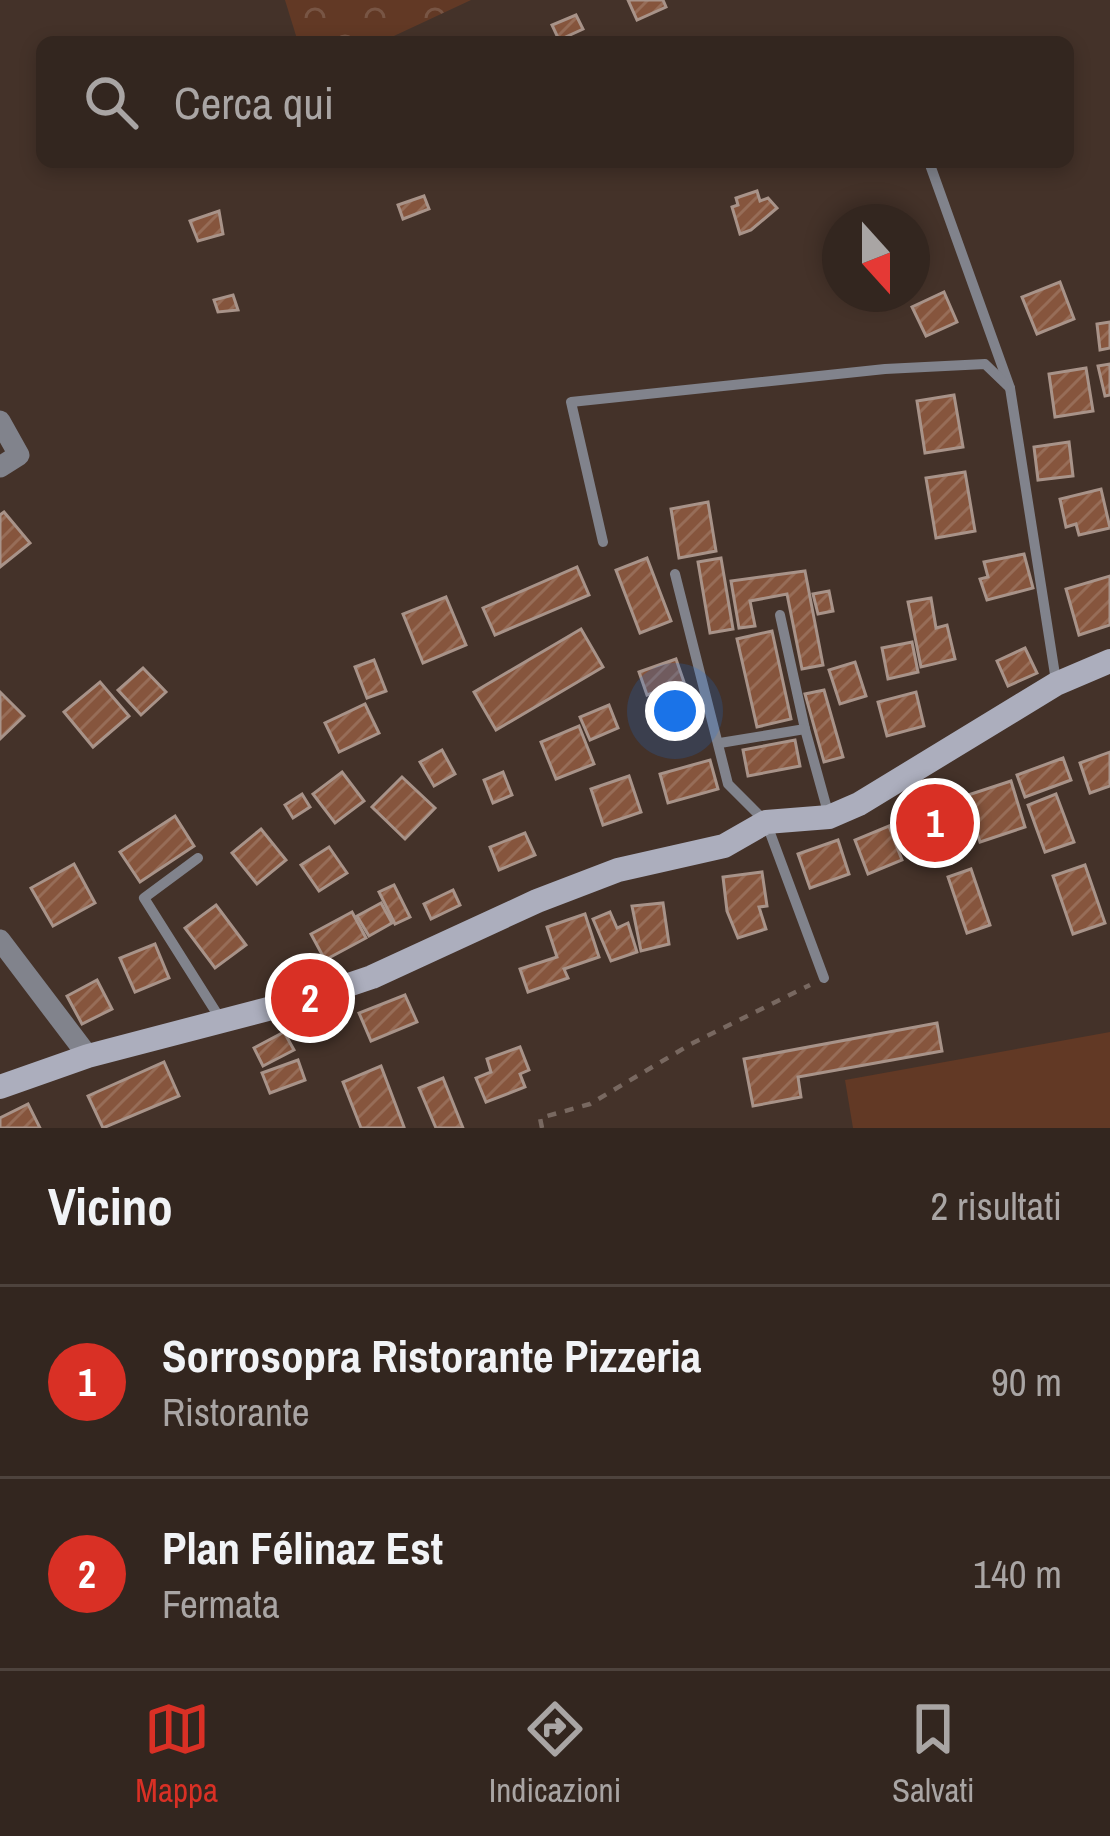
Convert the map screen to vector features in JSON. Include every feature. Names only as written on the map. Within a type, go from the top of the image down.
[{"type":"main road","points":[[0,1087],[88,1056],[372,977],[618,869],[724,846],[766,822],[829,817],[859,804],[1056,684],[1110,661]]},
{"type":"street","points":[[0,421],[19,455],[0,467]]},
{"type":"street","points":[[0,940],[88,1056]]},
{"type":"lane","points":[[931,168],[1010,388],[1056,684]]},
{"type":"lane","points":[[603,542],[571,402],[885,369],[985,364],[1010,388]]},
{"type":"lane","points":[[674,574],[728,784],[766,822],[824,978]]},
{"type":"lane","points":[[780,614],[829,817]]},
{"type":"lane","points":[[720,742],[805,729]]},
{"type":"lane","points":[[198,858],[144,898],[221,1020]]},
{"type":"path","points":[[542,1128],[540,1118],[590,1104],[691,1044],[824,978]]},
{"type":"green space","points":[[285,0],[471,0],[394,36],[296,36]]},
{"type":"green space","points":[[1110,1032],[1110,1128],[853,1128],[845,1080]]},
{"type":"building","points":[[628,0],[663,0],[666,7],[637,20]]},
{"type":"building","points":[[576,15],[583,29],[557,36],[552,25]]},
{"type":"building","points":[[757,191],[760,201],[768,198],[777,208],[740,234],[732,207],[738,205],[736,198]]},
{"type":"building","points":[[424,196],[429,209],[403,219],[398,205]]},
{"type":"building","points":[[219,211],[223,234],[198,241],[190,221]]},
{"type":"building","points":[[1060,282],[1074,319],[1037,334],[1022,297]]},
{"type":"building","points":[[944,292],[957,322],[926,336],[914,312],[930,312],[930,299]]},
{"type":"building","points":[[233,295],[238,310],[218,312],[214,300]]},
{"type":"building","points":[[1110,322],[1110,348],[1100,350],[1097,324]]},
{"type":"building","points":[[1110,364],[1110,395],[1105,396],[1098,366]]},
{"type":"building","points":[[1086,368],[1093,411],[1055,417],[1049,374]]},
{"type":"building","points":[[954,395],[963,447],[925,453],[917,401]]},
{"type":"building","points":[[1069,442],[1073,476],[1038,480],[1034,447]]},
{"type":"building","points":[[965,472],[975,531],[936,538],[926,478]]},
{"type":"building","points":[[1101,489],[1110,528],[1079,535],[1076,524],[1066,527],[1060,499]]},
{"type":"building","points":[[708,502],[716,551],[679,558],[671,509]]},
{"type":"building","points":[[4,512],[30,543],[0,567],[0,515]]},
{"type":"building","points":[[1024,554],[1033,588],[987,600],[980,579],[988,577],[984,562]]},
{"type":"building","points":[[647,558],[671,621],[640,633],[616,570]]},
{"type":"building","points":[[721,558],[733,629],[710,633],[698,562]]},
{"type":"building","points":[[577,567],[589,595],[495,635],[483,608]]},
{"type":"building","points":[[805,571],[823,665],[802,669],[787,594],[750,601],[755,626],[739,628],[731,581]]},
{"type":"building","points":[[1110,576],[1110,625],[1079,635],[1066,589]]},
{"type":"building","points":[[829,591],[833,611],[818,614],[813,594]]},
{"type":"building","points":[[446,597],[466,645],[423,663],[403,614]]},
{"type":"building","points":[[931,598],[936,628],[947,625],[955,659],[921,667],[908,602]]},
{"type":"building","points":[[581,629],[603,667],[496,730],[474,692]]},
{"type":"building","points":[[772,631],[791,719],[757,727],[737,639]]},
{"type":"building","points":[[912,642],[918,672],[888,679],[882,648]]},
{"type":"building","points":[[1025,648],[1037,673],[1008,686],[997,661]]},
{"type":"building","points":[[676,659],[684,682],[647,695],[639,672]]},
{"type":"building","points":[[374,660],[386,691],[367,698],[355,667]]},
{"type":"building","points":[[855,662],[866,696],[840,704],[829,670]]},
{"type":"building","points":[[143,668],[166,692],[141,715],[118,690]]},
{"type":"building","points":[[100,682],[129,716],[93,747],[64,712]]},
{"type":"building","points":[[687,686],[700,716],[663,731],[650,701]]},
{"type":"building","points":[[824,690],[843,757],[824,762],[805,694]]},
{"type":"building","points":[[0,692],[24,716],[0,739]]},
{"type":"building","points":[[916,692],[924,726],[887,736],[878,702]]},
{"type":"building","points":[[365,704],[379,733],[339,752],[325,723]]},
{"type":"building","points":[[609,705],[618,728],[590,740],[580,717]]},
{"type":"building","points":[[579,726],[594,764],[556,779],[541,742]]},
{"type":"building","points":[[795,740],[800,766],[748,776],[743,750]]},
{"type":"building","points":[[442,750],[455,774],[434,786],[420,762]]},
{"type":"building","points":[[1110,752],[1110,786],[1090,793],[1080,763]]},
{"type":"building","points":[[1063,758],[1071,780],[1025,797],[1017,775]]},
{"type":"building","points":[[710,760],[718,789],[668,803],[660,774]]},
{"type":"building","points":[[342,772],[364,801],[335,823],[313,794]]},
{"type":"building","points":[[503,772],[512,795],[493,803],[484,780]]},
{"type":"building","points":[[629,776],[641,812],[603,825],[591,789]]},
{"type":"building","points":[[402,777],[435,808],[405,839],[372,807]]},
{"type":"building","points":[[1011,781],[1025,827],[980,842],[965,796]]},
{"type":"building","points":[[302,794],[310,807],[293,818],[285,805]]},
{"type":"building","points":[[1056,794],[1074,842],[1045,852],[1028,805]]},
{"type":"building","points":[[949,808],[961,839],[925,852],[913,822]]},
{"type":"building","points":[[175,816],[194,846],[140,882],[120,852]]},
{"type":"building","points":[[889,826],[902,860],[868,874],[855,840]]},
{"type":"building","points":[[261,829],[286,860],[257,884],[232,853]]},
{"type":"building","points":[[525,833],[535,855],[499,870],[490,847]]},
{"type":"building","points":[[838,840],[849,874],[810,888],[798,854]]},
{"type":"building","points":[[329,847],[347,873],[319,891],[301,865]]},
{"type":"building","points":[[74,864],[95,903],[53,926],[31,888]]},
{"type":"building","points":[[1085,865],[1105,923],[1073,934],[1053,876]]},
{"type":"building","points":[[971,869],[990,925],[967,933],[948,877]]},
{"type":"building","points":[[762,872],[767,906],[759,907],[766,929],[738,938],[727,911],[723,877]]},
{"type":"building","points":[[394,885],[410,917],[395,924],[379,892]]},
{"type":"building","points":[[453,890],[460,905],[431,919],[424,904]]},
{"type":"building","points":[[381,903],[392,923],[369,936],[357,916]]},
{"type":"building","points":[[663,903],[669,944],[641,951],[632,906]]},
{"type":"building","points":[[216,905],[246,945],[215,968],[185,928]]},
{"type":"building","points":[[352,912],[366,938],[325,960],[311,934]]},
{"type":"building","points":[[610,912],[617,928],[628,923],[637,952],[611,961],[593,919]]},
{"type":"building","points":[[585,914],[599,957],[564,969],[568,978],[528,992],[520,969],[557,957],[547,927]]},
{"type":"building","points":[[155,944],[169,978],[135,992],[120,958]]},
{"type":"building","points":[[97,980],[112,1009],[82,1024],[67,996]]},
{"type":"building","points":[[405,995],[417,1022],[371,1041],[359,1013]]},
{"type":"building","points":[[937,1023],[942,1051],[798,1077],[801,1097],[753,1106],[744,1059]]},
{"type":"building","points":[[284,1032],[294,1050],[263,1066],[254,1048]]},
{"type":"building","points":[[520,1047],[529,1070],[520,1074],[525,1087],[486,1102],[476,1078],[491,1072],[487,1059]]},
{"type":"building","points":[[298,1060],[305,1080],[270,1093],[262,1073]]},
{"type":"building","points":[[164,1062],[179,1096],[103,1128],[88,1096]]},
{"type":"building","points":[[381,1066],[402,1128],[361,1128],[343,1082]]},
{"type":"building","points":[[443,1078],[463,1128],[436,1128],[419,1088]]},
{"type":"building","points":[[28,1104],[40,1128],[0,1128],[0,1118]]},
{"type":"place","name":"Sorrosopra Ristorante Pizzeria","points":[[935,823]]},
{"type":"place","name":"Plan Félinaz Est","points":[[310,998]]}]
